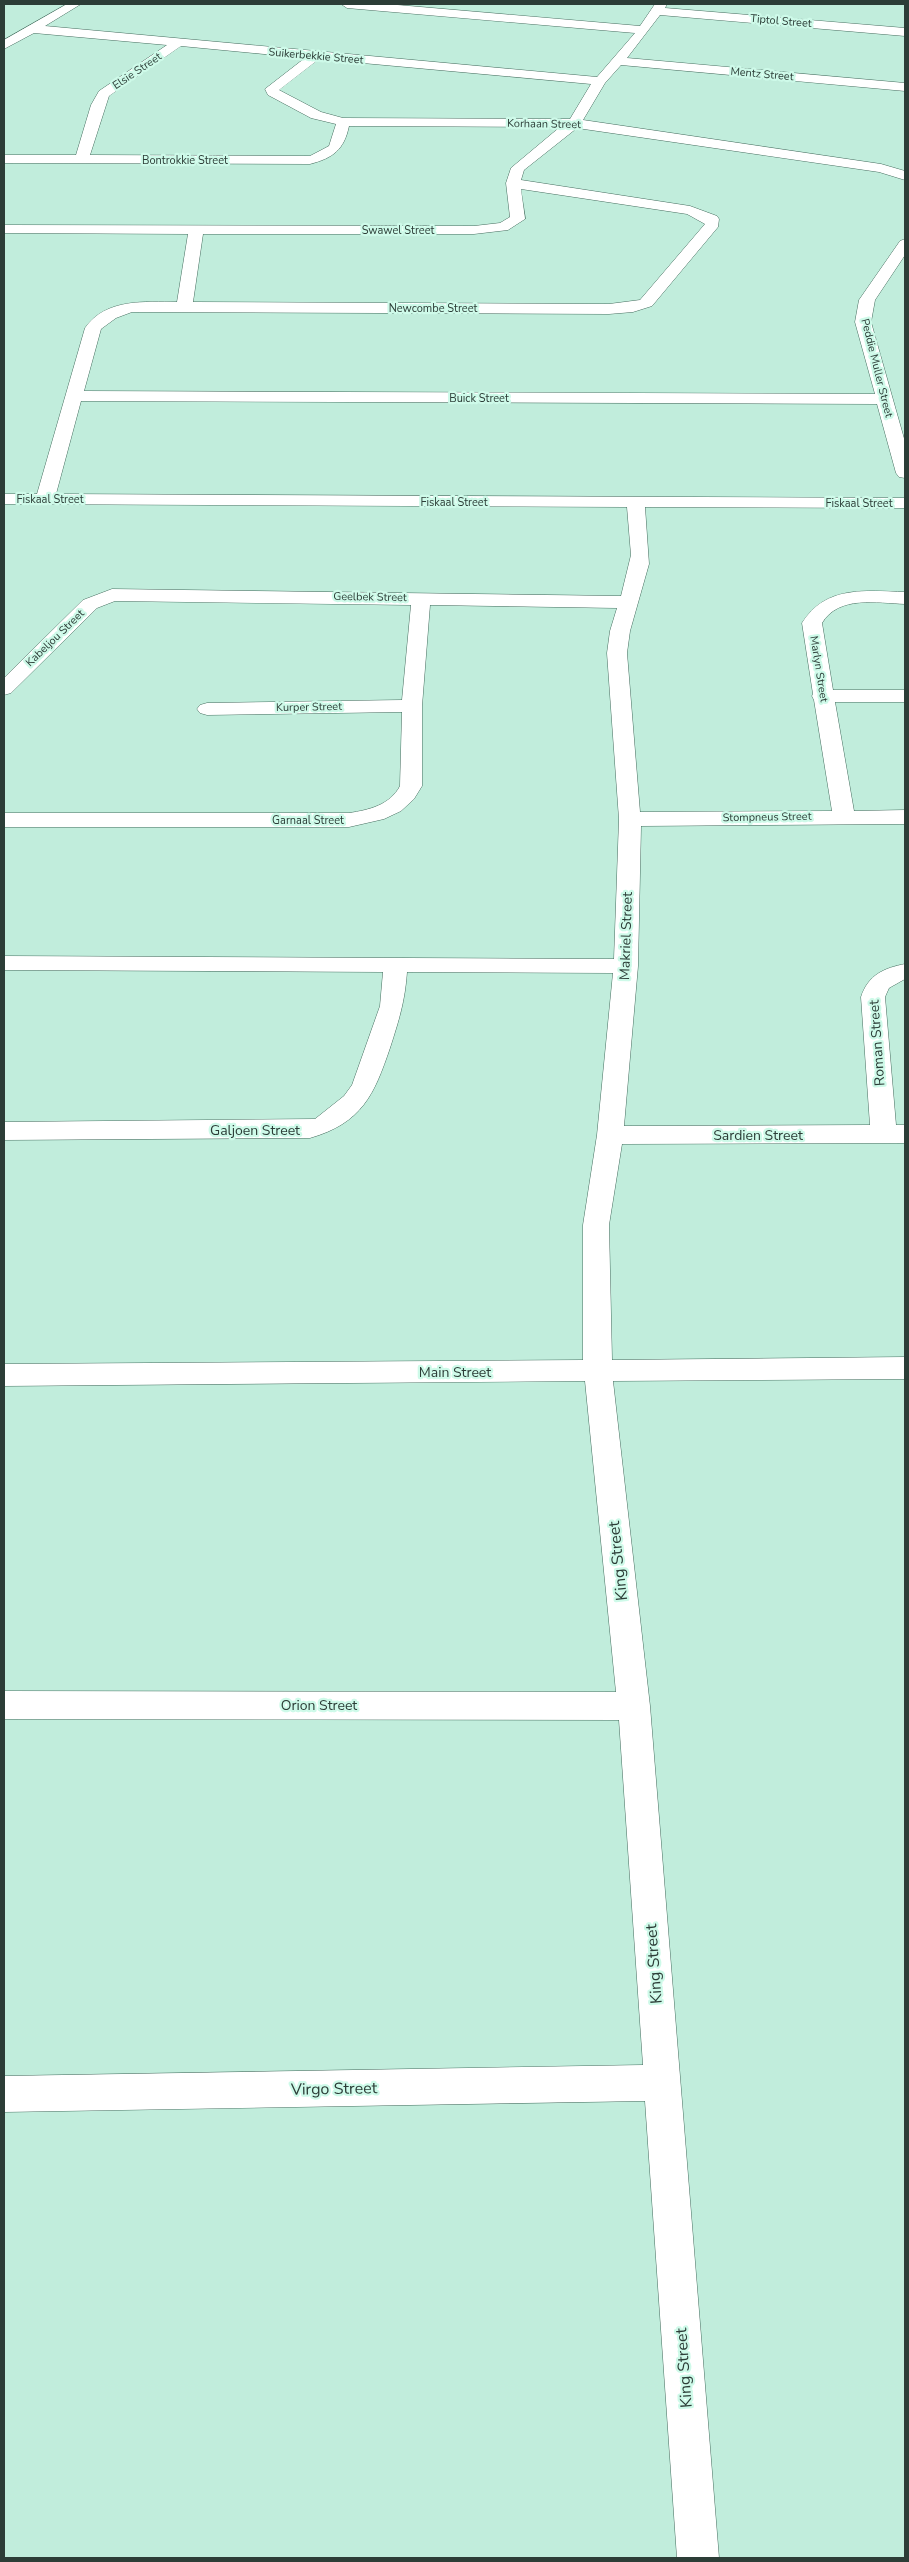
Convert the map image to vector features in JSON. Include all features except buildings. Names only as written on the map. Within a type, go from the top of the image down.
[{"type":"street","points":[[4,45],[74,4]]},
{"type":"street","points":[[347,4],[644,30]]},
{"type":"street","points":[[514,183],[515,173],[518,168],[574,123],[600,81],[644,30],[658,7]]},
{"type":"street","name":"Tiptol Street","points":[[658,7],[905,32]]},
{"type":"street","points":[[813,24],[820,10]]},
{"type":"street","name":"Suikerbekkie Street","points":[[33,29],[600,81]]},
{"type":"street","name":"Elsie Street","points":[[82,159],[98,105],[104,94],[178,43]]},
{"type":"street","name":"Korhaan Street","points":[[314,56],[272,89],[273,92],[316,115],[343,122],[574,123],[881,168],[905,176]]},
{"type":"street","name":"Mentz Street","points":[[618,61],[905,87]]},
{"type":"street","name":"Bontrokkie Street","points":[[4,159],[310,160],[333,151],[339,143],[343,122]]},
{"type":"street","name":"Swawel Street","points":[[4,229],[491,229],[502,227],[518,219],[514,183]]},
{"type":"street","name":"Newcombe Street","points":[[45,499],[93,328],[99,321],[115,312],[131,307],[609,309],[633,307],[646,302],[713,224],[712,219],[706,215],[690,210],[514,183]]},
{"type":"street","points":[[184,307],[196,230]]},
{"type":"street","name":"Peddie Muller Street","points":[[905,244],[874,287],[863,310],[862,322],[905,473]]},
{"type":"street","name":"Buick Street","points":[[74,396],[884,399]]},
{"type":"street","name":"Fiskaal Street","points":[[4,499],[905,503]]},
{"type":"street","name":"Makriel Street","points":[[598,1371],[595,1288],[596,1225],[610,1135],[626,966],[630,820],[617,653],[618,632],[640,560],[636,503]]},
{"type":"street","name":"Geelbek Street","points":[[112,595],[628,602]]},
{"type":"street","name":"Kabeljou Street","points":[[4,689],[90,604],[112,595]]},
{"type":"street","name":"Garnaal Street","points":[[4,820],[349,820],[368,817],[394,806],[402,799],[411,786],[412,706],[421,598]]},
{"type":"street","name":"Marlyn Street","points":[[844,816],[822,696],[812,624],[816,614],[833,602],[853,598],[905,598]]},
{"type":"street","points":[[822,696],[905,696]]},
{"type":"street","name":"Kurper Street","points":[[206,709],[412,706]]},
{"type":"street","name":"Stompneus Street","points":[[630,820],[844,816],[905,817]]},
{"type":"street","points":[[4,964],[626,966]]},
{"type":"street","name":"Galjoen Street","points":[[4,1131],[310,1129],[324,1125],[353,1102],[364,1087],[392,1006],[396,966]]},
{"type":"street","name":"Roman Street","points":[[895,1134],[873,997],[875,988],[881,982],[891,975],[905,971]]},
{"type":"street","name":"Sardien Street","points":[[610,1135],[895,1134]]},
{"type":"street","name":"Main Street","points":[[4,1376],[905,1368]]},
{"type":"street","name":"King Street","points":[[598,1371],[634,1706],[698,2558]]},
{"type":"street","name":"Orion Street","points":[[4,1705],[634,1706]]},
{"type":"street","name":"Virgo Street","points":[[4,2094],[663,2083]]}]
